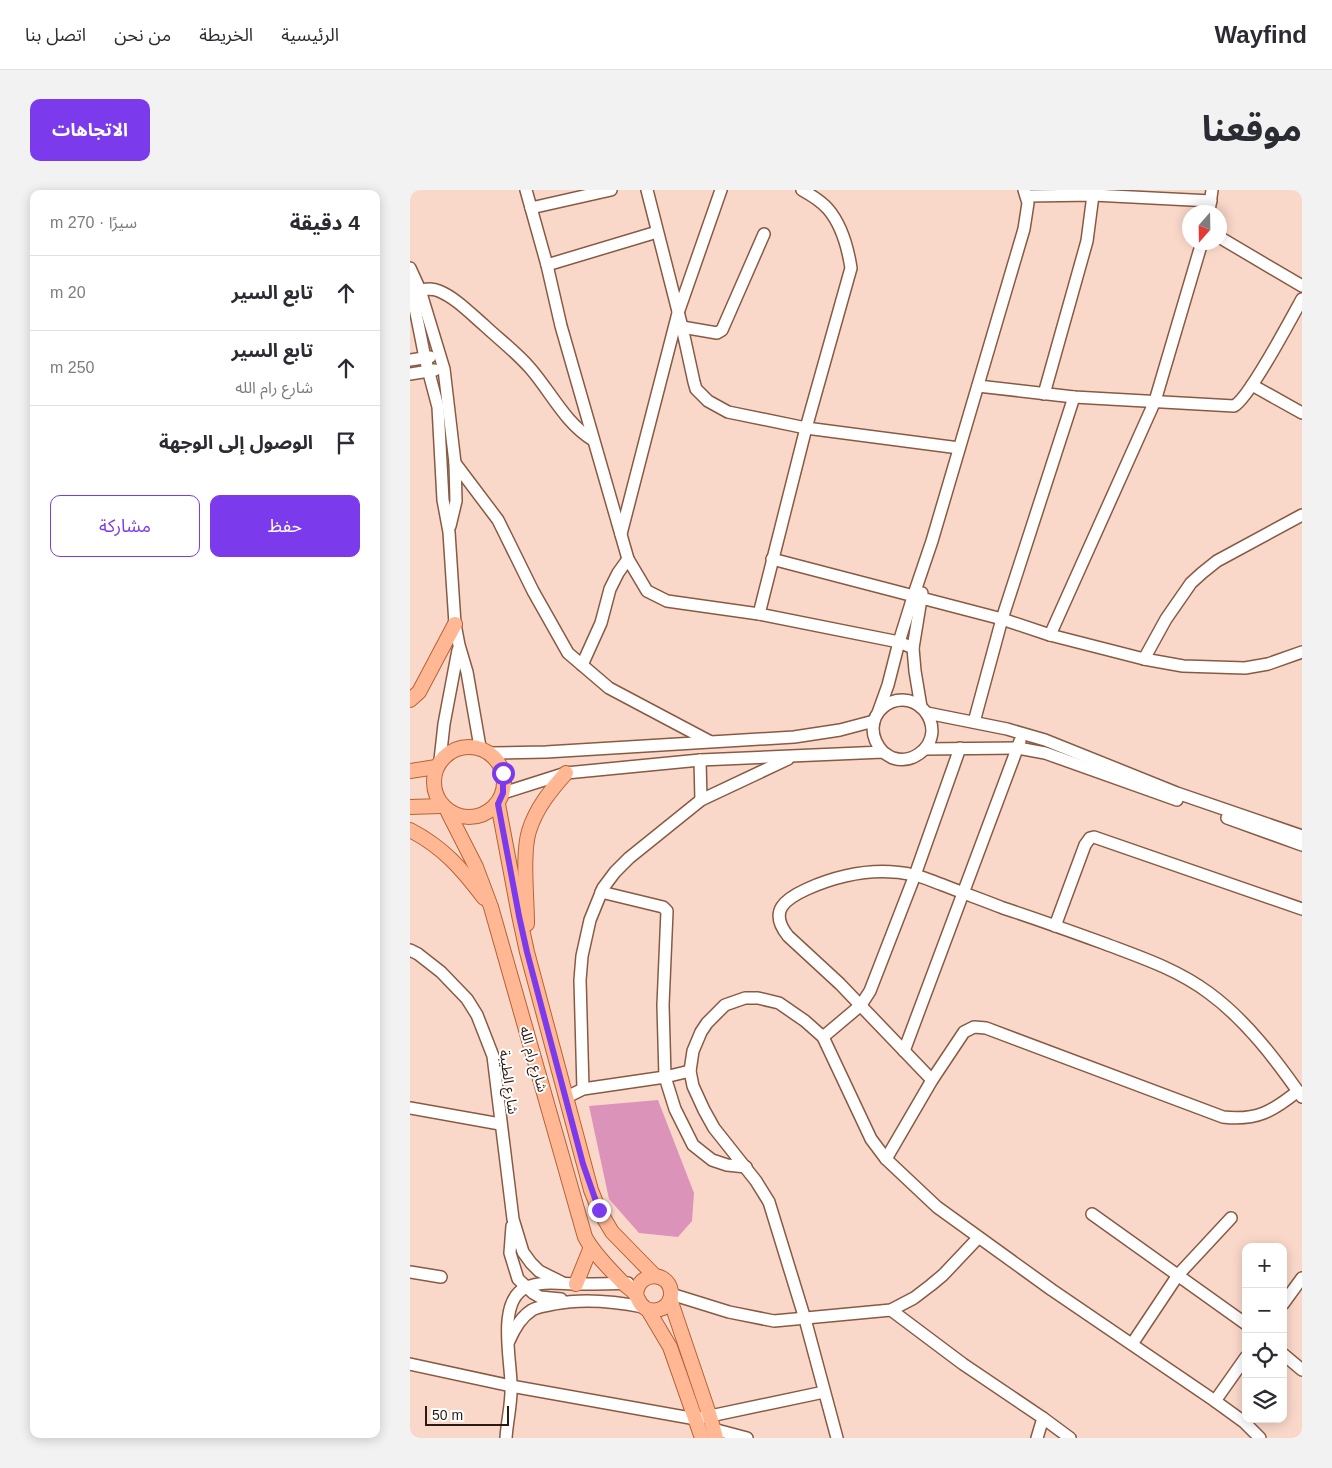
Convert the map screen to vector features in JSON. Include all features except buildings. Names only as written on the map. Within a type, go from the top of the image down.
[{"type":"main road","points":[[410,700],[419,692],[455,624]]},
{"type":"main road","points":[[410,807],[445,809],[461,816],[473,817],[490,810],[500,798],[503,773],[499,764],[485,750],[466,747],[457,749],[448,753],[438,763],[434,777],[434,787],[436,797],[445,809]]},
{"type":"main road","points":[[410,771],[438,763]]},
{"type":"main road","points":[[527,952],[526,849],[529,832],[536,812],[551,790],[566,773]]},
{"type":"main road","name":"شارع رام الله","points":[[500,798],[517,907],[527,952],[583,1164],[599,1210],[612,1232],[655,1276]]},
{"type":"main road","name":"شارع رام الله","points":[[445,809],[476,867],[491,907],[580,1222],[591,1247],[623,1283],[642,1299],[670,1347],[709,1426]]},
{"type":"main road","points":[[410,830],[447,854],[463,870],[491,907]]},
{"type":"main road","points":[[576,1284],[591,1247]]},
{"type":"main road","points":[[655,1276],[664,1279],[669,1286],[670,1297],[661,1309],[642,1299],[646,1277],[655,1276]]},
{"type":"main road","name":"شارع رام الله","points":[[670,1297],[709,1426],[702,1438]]},
{"type":"street","points":[[526,190],[547,265],[561,326],[628,558],[646,591],[667,601],[759,614],[898,642],[913,648]]},
{"type":"street","points":[[531,208],[611,190]]},
{"type":"street","points":[[647,190],[696,389],[708,402],[728,412],[806,428],[959,448]]},
{"type":"street","points":[[621,534],[678,313],[721,190]]},
{"type":"street","points":[[759,614],[806,428],[851,268],[849,257],[834,218],[827,208],[802,190]]},
{"type":"street","points":[[917,598],[898,642],[888,685],[876,716],[873,738],[883,752],[893,758],[904,759],[916,756],[925,749],[930,741],[931,722],[924,710],[915,671],[913,648],[917,598],[923,569],[1024,229],[1028,211],[1025,193],[1211,201]]},
{"type":"street","points":[[1044,394],[1087,241],[1093,195]]},
{"type":"street","points":[[547,265],[657,232]]},
{"type":"street","points":[[682,327],[717,333],[722,330],[764,234]]},
{"type":"street","points":[[1227,241],[1302,286]]},
{"type":"street","points":[[1050,635],[1154,401],[1200,250]]},
{"type":"street","points":[[410,268],[420,290],[444,369],[455,463],[456,501],[449,532]]},
{"type":"street","points":[[410,283],[425,358],[438,407],[443,500],[449,532],[455,624],[485,750],[546,752],[794,737],[840,730],[876,716],[888,704],[899,700],[911,701],[924,710],[1045,740],[1177,792],[1302,836]]},
{"type":"street","points":[[420,290],[428,288],[444,294],[463,307],[516,353],[546,388],[573,425],[581,433],[593,440]]},
{"type":"street","points":[[978,386],[1074,397],[1234,406],[1240,402],[1252,385],[1302,300]]},
{"type":"street","points":[[410,360],[439,355]]},
{"type":"street","points":[[410,374],[444,369]]},
{"type":"street","points":[[1252,385],[1302,413]]},
{"type":"street","points":[[974,722],[1002,619],[1074,397]]},
{"type":"street","points":[[455,463],[498,520],[533,591],[568,653],[609,688],[709,741]]},
{"type":"street","points":[[1144,659],[1166,619],[1192,583],[1202,573],[1217,561],[1302,515]]},
{"type":"street","points":[[582,665],[601,623],[610,588],[628,558]]},
{"type":"street","points":[[772,559],[1002,619],[1050,635],[1144,659],[1183,666],[1245,668],[1268,664],[1302,652]]},
{"type":"street","points":[[438,763],[459,645]]},
{"type":"street","points":[[904,1051],[1023,734]]},
{"type":"street","points":[[823,1036],[861,1005],[870,991],[915,875],[960,748]]},
{"type":"street","points":[[925,749],[1018,748],[1045,753],[1302,845]]},
{"type":"street","points":[[500,798],[566,773],[700,760],[883,752]]},
{"type":"street","points":[[583,1089],[580,980],[582,956],[590,920],[601,892],[615,872],[629,858],[701,800],[792,756]]},
{"type":"street","points":[[700,760],[701,800]]},
{"type":"street","points":[[1055,926],[1085,845],[1090,838],[1094,837],[1302,909]]},
{"type":"street","points":[[886,1159],[932,1080],[964,1032],[974,1027],[986,1028],[1223,1117],[1239,1119],[1261,1115],[1300,1094],[1251,1032],[1224,1005],[1209,993],[1175,972],[1152,961],[915,875],[864,872],[848,874],[792,896],[783,905],[779,913],[780,927],[861,1005],[932,1080]]},
{"type":"street","points":[[601,892],[663,908],[666,911],[663,1005],[665,1077],[675,1109],[693,1145],[712,1160],[727,1165],[746,1166]]},
{"type":"street","name":"شارع الطيبة","points":[[410,950],[441,972],[468,999],[477,1015],[493,1056],[512,1219],[510,1254],[518,1279],[526,1287]]},
{"type":"street","points":[[837,1438],[805,1319],[769,1202],[746,1166],[714,1128],[693,1086],[690,1071],[694,1050],[701,1032],[719,1010],[733,1001],[744,998],[758,998],[779,1003],[823,1036],[871,1139],[886,1159],[932,1203],[978,1238],[1215,1401],[1244,1422],[1260,1438]]},
{"type":"street","points":[[566,1097],[583,1089],[665,1077],[690,1071]]},
{"type":"street","points":[[410,1108],[500,1124]]},
{"type":"street","points":[[1092,1214],[1242,1321]]},
{"type":"street","points":[[1132,1344],[1178,1275],[1231,1218]]},
{"type":"street","name":"شارع الطيبة","points":[[512,1219],[523,1252],[531,1263],[539,1271],[561,1282]]},
{"type":"street","points":[[670,1297],[728,1312],[774,1321],[890,1310],[914,1298],[931,1285],[978,1238]]},
{"type":"street","points":[[410,1272],[441,1277]]},
{"type":"street","points":[[1287,1299],[1302,1278]]},
{"type":"street","points":[[506,1438],[511,1386],[508,1317],[515,1298],[526,1287],[546,1283],[623,1283]]},
{"type":"street","points":[[526,1287],[540,1297],[572,1301],[617,1302],[642,1299]]},
{"type":"street","points":[[508,1344],[515,1327],[531,1311],[539,1307],[572,1301]]},
{"type":"street","points":[[890,1310],[963,1364],[1070,1438]]},
{"type":"street","points":[[1287,1357],[1302,1370]]},
{"type":"street","points":[[1215,1401],[1242,1363]]},
{"type":"street","points":[[410,1364],[709,1426],[747,1438]]},
{"type":"street","points":[[709,1426],[824,1392]]},
{"type":"street","points":[[1037,1438],[1043,1418]]},
{"type":"shaded area","points":[[658,1100],[694,1193],[692,1221],[678,1237],[639,1233],[609,1199],[589,1106]]},
{"type":"route","points":[[503,773],[503,793],[498,804],[519,916],[583,1164],[599,1210]]}]
